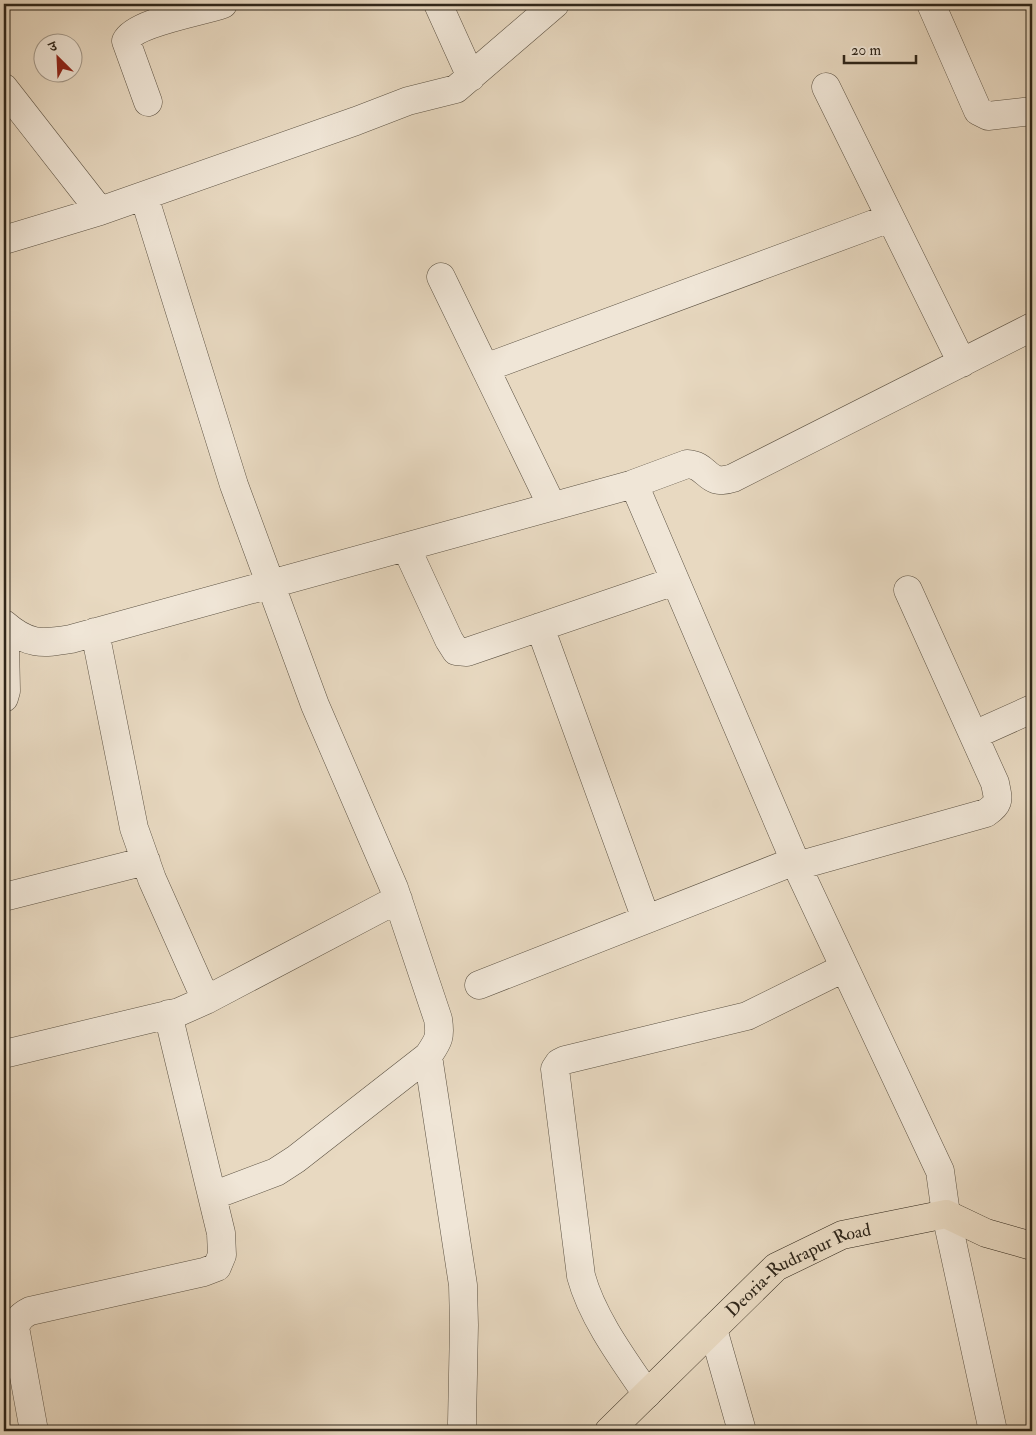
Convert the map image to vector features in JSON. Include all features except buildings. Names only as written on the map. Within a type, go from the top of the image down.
[{"type":"main road","points":[[946,1214],[986,1233],[1032,1246]]},
{"type":"main road","name":"Deoria-Rudrapur Road","points":[[609,1431],[776,1267],[842,1234],[946,1214]]},
{"type":"street","points":[[148,102],[126,41],[128,35],[142,27],[223,4]]},
{"type":"street","points":[[438,4],[470,77]]},
{"type":"street","points":[[4,240],[100,212],[408,101],[456,89],[555,4]]},
{"type":"street","points":[[931,4],[978,111],[988,116],[1032,110]]},
{"type":"street","points":[[826,87],[962,363]]},
{"type":"street","points":[[4,88],[12,114],[100,212]]},
{"type":"street","points":[[144,196],[234,485],[315,705],[398,899],[438,1019],[440,1039],[428,1056],[290,1163],[276,1172],[212,1196]]},
{"type":"street","points":[[485,368],[890,218]]},
{"type":"street","points":[[441,277],[552,506]]},
{"type":"street","points":[[4,698],[9,637],[47,643],[95,632],[633,484],[687,464],[695,464],[715,480],[722,482],[1032,327]]},
{"type":"street","points":[[633,484],[796,864],[940,1171],[946,1214],[993,1431]]},
{"type":"street","points":[[406,547],[449,640],[456,651],[467,652],[676,581]]},
{"type":"street","points":[[480,985],[796,864],[986,813],[995,806],[998,799],[994,782],[908,590]]},
{"type":"street","points":[[540,627],[646,920]]},
{"type":"street","points":[[95,632],[134,828],[146,861],[206,1000]]},
{"type":"street","points":[[974,735],[1032,709]]},
{"type":"street","points":[[4,897],[146,861]]},
{"type":"street","points":[[4,1054],[179,1012],[206,1000],[398,899]]},
{"type":"street","points":[[647,1394],[616,1347],[585,1291],[581,1276],[555,1069],[559,1063],[565,1060],[747,1016],[844,968]]},
{"type":"street","points":[[34,1431],[11,1346],[18,1319],[23,1314],[204,1272],[218,1266],[222,1256],[221,1233],[168,1014]]},
{"type":"street","points":[[428,1056],[462,1285],[464,1325],[463,1431]]},
{"type":"street","points":[[713,1329],[742,1431]]}]
